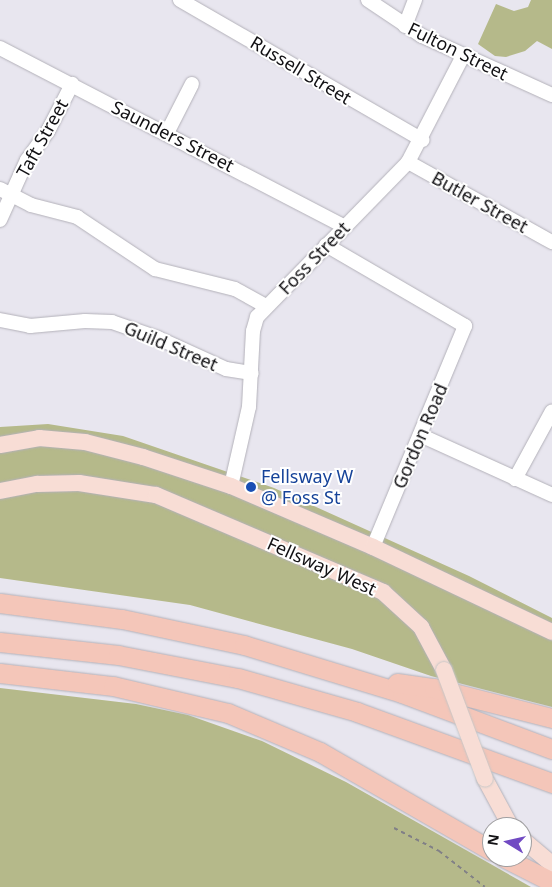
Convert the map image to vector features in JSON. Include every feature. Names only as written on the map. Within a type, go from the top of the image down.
[{"type":"highway","points":[[0,603],[164,626],[244,645],[348,676],[552,749]]},
{"type":"highway","points":[[0,642],[118,655],[254,682],[357,712],[552,783]]},
{"type":"highway","points":[[0,673],[113,686],[191,702],[236,716],[320,752],[482,845]]},
{"type":"highway","points":[[348,676],[434,688],[552,718]]},
{"type":"highway","points":[[523,867],[552,882]]},
{"type":"main road","name":"Fellsway West","points":[[0,445],[39,438],[84,442],[143,457],[231,486],[373,547],[552,632]]},
{"type":"main road","name":"Fellsway West","points":[[0,491],[37,484],[79,483],[156,495],[383,592],[421,628],[444,670],[485,779],[506,817]]},
{"type":"main road","points":[[532,847],[552,864]]},
{"type":"street","name":"Russell Street","points":[[180,0],[422,140]]},
{"type":"street","name":"Fulton Street","points":[[368,0],[405,26],[463,56],[552,95]]},
{"type":"street","points":[[405,26],[415,0]]},
{"type":"street","name":"Saunders Street","points":[[0,48],[344,226]]},
{"type":"street","name":"Foss Street","points":[[231,486],[250,408],[253,327],[266,306],[408,162],[422,140],[463,56]]},
{"type":"street","name":"Taft Street","points":[[0,220],[6,192],[48,131],[72,84]]},
{"type":"street","points":[[166,133],[192,84]]},
{"type":"street","name":"Butler Street","points":[[408,162],[552,242]]},
{"type":"street","points":[[6,192],[78,217],[155,269],[235,289],[266,306]]},
{"type":"street","name":"Gordon Road","points":[[326,245],[465,326],[373,547]]},
{"type":"street","name":"Guild Street","points":[[0,320],[30,326],[85,321],[112,322],[158,338],[226,369],[252,373]]},
{"type":"street","points":[[514,479],[552,412]]},
{"type":"street","points":[[420,435],[552,495]]},
{"type":"path","points":[[394,828],[439,851],[485,887]]},
{"type":"green space","points":[[531,0],[552,0],[552,49],[537,41],[525,51],[506,57],[495,56],[478,44],[496,4],[514,11],[528,7]]},
{"type":"green space","points":[[48,424],[123,436],[274,488],[469,576],[552,618],[552,707],[431,676],[352,649],[190,605],[0,578],[0,427]]},
{"type":"green space","points":[[0,688],[136,704],[188,715],[262,741],[346,782],[482,859],[482,867],[496,867],[531,887],[0,887]]},
{"type":"place","name":"Fellsway W @ Foss St","points":[[251,487]]}]
